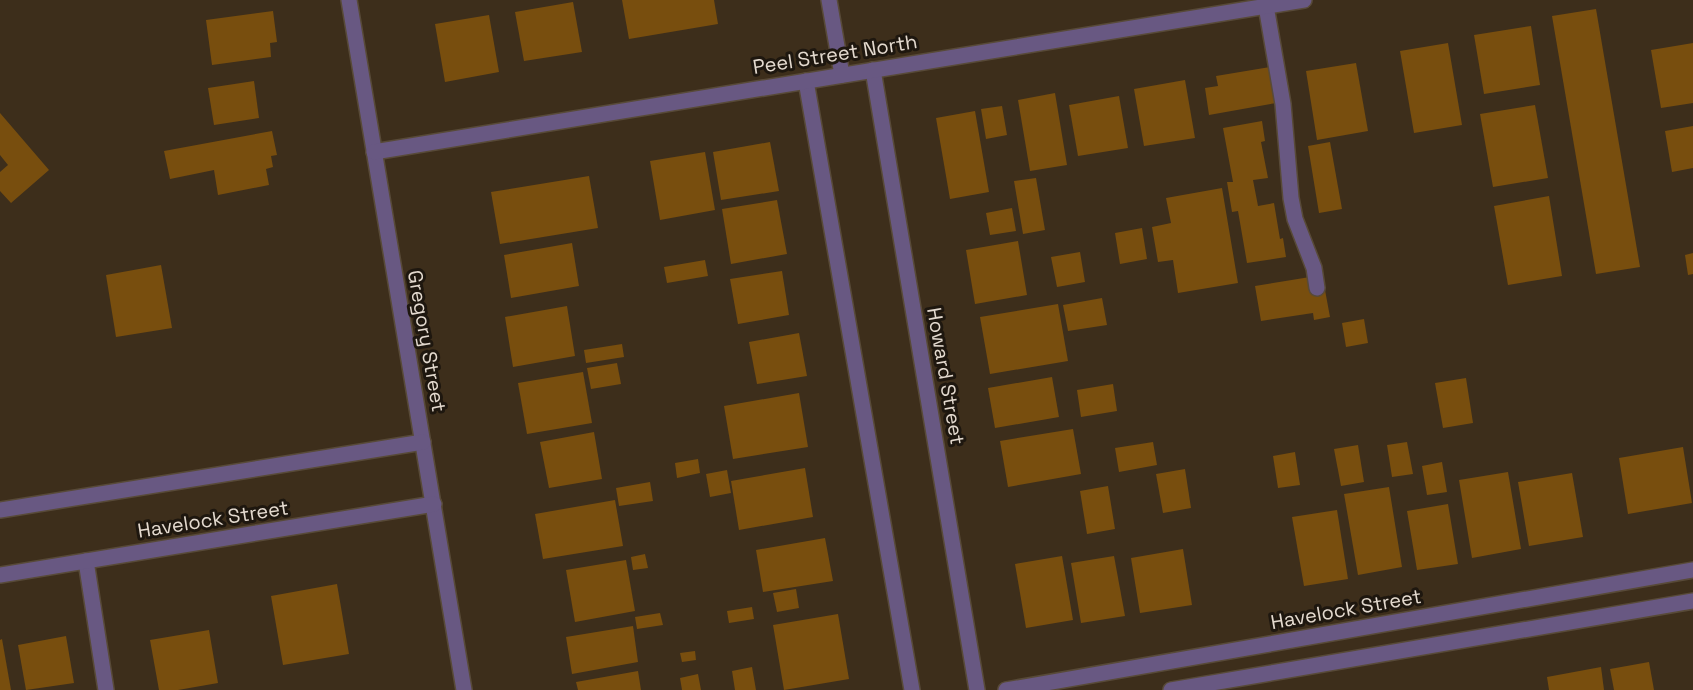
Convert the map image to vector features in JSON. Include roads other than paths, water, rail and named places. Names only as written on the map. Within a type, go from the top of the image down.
[{"type":"street","name":"Gregory Street","points":[[349,0],[464,690]]},
{"type":"street","points":[[829,0],[842,75]]},
{"type":"street","name":"Peel Street North","points":[[374,152],[1018,44],[1304,0]]},
{"type":"street","points":[[1266,6],[1283,104],[1291,198],[1295,219],[1314,268],[1317,288]]},
{"type":"street","name":"Howard Street","points":[[873,70],[977,690]]},
{"type":"street","points":[[806,81],[912,690]]},
{"type":"street","points":[[0,510],[423,442]]},
{"type":"street","name":"Havelock Street","points":[[0,575],[434,504]]},
{"type":"street","points":[[86,561],[106,690]]},
{"type":"street","name":"Havelock Street","points":[[1006,690],[1693,570]]},
{"type":"street","points":[[1171,690],[1693,601]]}]
